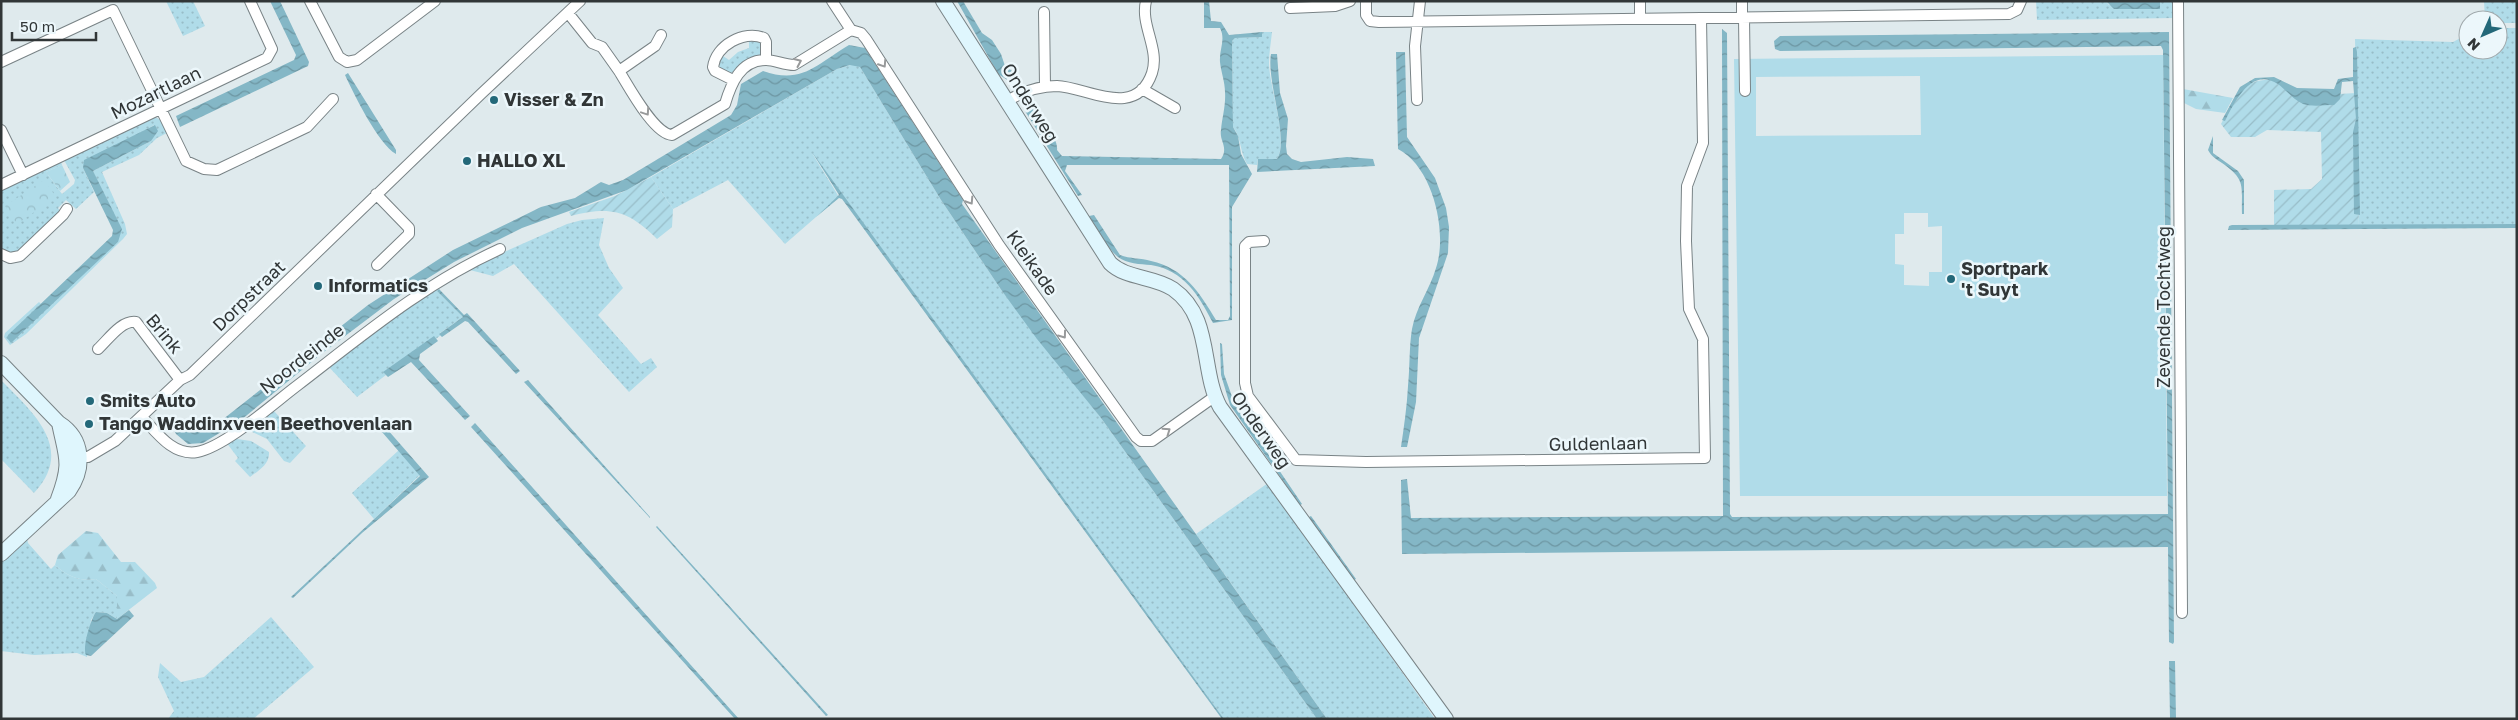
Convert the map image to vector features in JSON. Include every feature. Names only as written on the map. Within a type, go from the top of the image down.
[{"type":"street","name":"Mozartlaan","points":[[1,185],[267,58],[271,54],[271,43],[250,1]]},
{"type":"street","points":[[310,1],[339,57],[347,62],[357,60],[435,1]]},
{"type":"street","name":"Dorpstraat","points":[[142,417],[180,380],[190,375],[376,194],[580,1]]},
{"type":"street","points":[[568,13],[592,43],[602,47],[657,127],[666,135],[678,134],[725,104],[733,80],[746,67],[766,60],[794,65],[850,30],[832,1]]},
{"type":"street","name":"Onderweg","points":[[944,1],[1110,263],[1121,271],[1162,283],[1183,298],[1194,313],[1205,342],[1214,397],[1220,407],[1446,719]]},
{"type":"street","points":[[1007,102],[1025,92],[1045,86],[1066,87],[1102,98],[1114,99],[1125,97],[1142,89],[1151,75],[1154,65],[1144,15],[1146,1]]},
{"type":"street","points":[[1290,8],[1335,6],[1350,1]]},
{"type":"street","points":[[1365,1],[1366,15],[1370,21],[2009,14],[2017,10],[2021,1]]},
{"type":"street","points":[[1417,100],[1415,46],[1420,1]]},
{"type":"street","points":[[1640,1],[1640,18]]},
{"type":"street","points":[[1742,1],[1745,91]]},
{"type":"street","name":"Zevende Tochtweg","points":[[2178,1],[2182,613]]},
{"type":"street","points":[[1,62],[113,10],[186,161],[204,169],[217,170],[307,127],[333,99]]},
{"type":"street","points":[[1044,12],[1045,86]]},
{"type":"street","name":"Guldenlaan","points":[[1264,242],[1249,242],[1245,246],[1245,383],[1248,396],[1296,460],[1366,462],[1705,458],[1703,339],[1689,309],[1686,241],[1687,186],[1703,143],[1701,18]]},
{"type":"street","name":"Kleikade","points":[[850,30],[861,33],[866,39],[999,244],[1136,437],[1141,441],[1152,441],[1214,397]]},
{"type":"street","points":[[619,72],[655,46],[661,35]]},
{"type":"street","points":[[733,80],[715,71],[713,67],[720,51],[730,43],[747,36],[764,38],[766,42],[766,60]]},
{"type":"street","points":[[1142,89],[1175,108]]},
{"type":"street","points":[[1,130],[23,175]]},
{"type":"street","points":[[376,194],[409,228],[409,234],[377,265]]},
{"type":"street","points":[[1,254],[10,258],[20,256],[67,209]]},
{"type":"street","name":"Noordeinde","points":[[142,417],[167,443],[182,452],[198,452],[236,433],[420,293],[453,272],[500,250]]},
{"type":"street","name":"Brink","points":[[98,349],[124,324],[129,321],[136,322],[180,380]]},
{"type":"street","points":[[1,363],[72,435],[76,481],[57,502],[1,554]]},
{"type":"street","points":[[74,457],[88,457],[108,446],[142,417]]},
{"type":"green space","points":[[166,1],[193,1],[205,26],[183,36]]},
{"type":"green space","points":[[2036,1],[2106,1],[2109,5],[2160,9],[2160,1],[2175,1],[2176,18],[2037,20]]},
{"type":"green space","points":[[2484,1],[2517,1],[2517,23],[2508,23],[2508,10],[2484,10]]},
{"type":"green space","points":[[2508,28],[2517,28],[2517,224],[2359,226],[2355,39],[2453,42],[2458,39],[2458,60],[2508,60]]},
{"type":"green space","points":[[1262,32],[1272,32],[1269,63],[1281,140],[1277,159],[1258,159],[1257,165],[1247,164],[1238,135],[1233,127],[1232,41],[1235,38],[1262,37]]},
{"type":"green space","points":[[749,40],[758,41],[761,44],[760,56],[731,73],[720,68],[719,62],[723,56],[729,60],[738,52],[749,48]]},
{"type":"green space","points":[[2163,55],[2167,496],[1740,496],[1734,59]],"holes":[[[1920,76],[1921,135],[1756,136],[1756,77]],[[1904,213],[1928,213],[1928,227],[1942,226],[1942,272],[1929,272],[1929,286],[1904,285],[1904,265],[1895,264],[1895,234],[1904,234]]]},
{"type":"green space","points":[[854,64],[860,67],[941,200],[1002,291],[1101,418],[1317,719],[1224,719],[812,153],[839,197],[785,244],[728,180],[673,209],[651,177],[837,69]]},
{"type":"green space","points":[[2273,79],[2305,96],[2356,93],[2359,228],[2274,228],[2274,190],[2311,189],[2322,179],[2321,132],[2267,130],[2255,137],[2231,137],[2221,124],[2235,97],[2244,86]]},
{"type":"green space","points":[[2183,89],[2233,98],[2225,113],[2196,109],[2182,102]]},
{"type":"green space","points":[[154,117],[161,120],[167,133],[157,138],[139,155],[102,172],[125,224],[127,234],[26,334],[10,345],[4,337],[5,333],[39,302],[41,304],[7,337],[118,242],[93,171],[151,141],[154,125],[83,168],[94,192],[76,209],[66,200],[58,208],[61,212],[22,250],[14,254],[1,248],[1,190],[61,162],[62,165],[46,172],[62,194],[74,184],[75,180],[64,160]]},
{"type":"green space","points":[[62,165],[70,182],[60,191],[46,172]]},
{"type":"green space","points":[[651,177],[673,209],[672,227],[657,239],[637,222],[618,213],[597,211],[571,216],[569,212],[615,196]]},
{"type":"green space","points":[[44,180],[56,197],[17,224],[5,206]]},
{"type":"green space","points":[[604,218],[599,245],[609,268],[623,288],[598,315],[641,364],[651,358],[657,367],[629,392],[514,264],[493,276],[466,269],[567,224],[582,220]]},
{"type":"green space","points":[[435,286],[439,290],[437,291],[463,317],[440,333],[441,335],[436,339],[434,337],[384,373],[386,375],[357,397],[328,366]]},
{"type":"green space","points":[[1,380],[36,418],[45,432],[50,446],[51,461],[46,477],[34,493],[1,459]]},
{"type":"green space","points":[[274,411],[306,446],[290,463],[284,461],[267,439],[248,430]]},
{"type":"green space","points":[[237,439],[251,441],[269,452],[266,464],[250,477],[235,461],[238,458],[226,442]]},
{"type":"green space","points":[[399,450],[420,475],[374,519],[352,493]]},
{"type":"green space","points":[[1268,483],[1435,719],[1327,719],[1196,534]]},
{"type":"green space","points":[[86,531],[98,533],[121,562],[135,562],[155,583],[157,588],[117,619],[117,596],[96,579],[85,580],[74,577],[55,565],[58,555]]},
{"type":"green space","points":[[27,538],[28,543],[51,569],[55,565],[74,577],[85,580],[96,579],[117,596],[117,619],[107,613],[96,612],[91,620],[87,657],[77,653],[34,655],[1,651],[1,562]]},
{"type":"green space","points":[[271,617],[314,667],[253,719],[168,719],[174,711],[158,677],[160,663],[181,682],[204,677]]},
{"type":"water","points":[[270,1],[280,1],[309,62],[308,66],[180,127],[176,116],[294,60],[296,55]]},
{"type":"water","points":[[957,1],[963,1],[982,33],[992,40],[1001,54],[1005,66],[1019,76],[1020,81],[1009,81],[998,74]]},
{"type":"water","points":[[1204,1],[1209,1],[1211,21],[1221,22],[1229,35],[1262,32],[1262,37],[1235,38],[1232,41],[1233,127],[1238,136],[1241,154],[1252,174],[1232,207],[1232,320],[1213,323],[1196,294],[1181,278],[1163,268],[1129,262],[1118,257],[1106,243],[1089,216],[1094,215],[1120,255],[1163,264],[1173,269],[1197,291],[1216,320],[1228,320],[1230,316],[1229,165],[1067,165],[1065,171],[1082,195],[1078,196],[1025,111],[1032,106],[1055,139],[1057,150],[1062,156],[1221,159],[1224,151],[1221,134],[1225,97],[1220,62],[1222,32],[1220,28],[1204,28]]},
{"type":"water","points":[[2106,1],[2160,1],[2160,9],[2114,9]]},
{"type":"water","points":[[1722,29],[1727,33],[1730,514],[1732,517],[2168,514],[2163,50],[2161,46],[1780,51],[1775,49],[1774,41],[1780,36],[2169,32],[2173,644],[2169,642],[2168,547],[1402,554],[1401,480],[1407,479],[1411,518],[1723,516]]},
{"type":"water","points":[[849,45],[865,48],[963,200],[962,204],[1327,719],[1317,719],[1101,418],[1037,339],[1002,291],[941,200],[860,67],[850,65],[837,69],[627,190],[522,228],[454,262],[394,299],[320,355],[241,420],[203,443],[188,444],[176,434],[172,426],[175,419],[188,432],[197,432],[222,420],[368,305],[453,250],[541,207],[575,198],[601,182],[609,185],[623,180],[731,115],[737,105],[741,84],[763,71],[788,76],[799,74],[818,65]]},
{"type":"water","points":[[2356,47],[2360,215],[2354,214],[2353,132],[2356,119],[2353,81],[2342,82],[2340,99],[2334,105],[2314,106],[2303,104],[2278,84],[2268,80],[2260,80],[2252,83],[2245,89],[2233,105],[2225,121],[2222,120],[2240,87],[2255,78],[2274,77],[2297,88],[2334,89],[2338,79],[2353,77],[2353,48]]},
{"type":"water","points":[[1396,52],[1405,52],[1407,137],[1435,178],[1446,208],[1449,227],[1448,253],[1419,338],[1416,402],[1407,447],[1401,447],[1407,401],[1412,329],[1436,268],[1440,237],[1435,202],[1429,185],[1410,158],[1398,149]]},
{"type":"water","points":[[1271,54],[1277,54],[1280,93],[1288,119],[1287,154],[1292,159],[1301,162],[1347,157],[1373,159],[1375,166],[1257,172],[1258,159],[1277,159],[1280,150],[1281,138],[1270,65]]},
{"type":"water","points":[[348,73],[396,150],[396,154],[389,149],[374,130],[345,75]]},
{"type":"water","points":[[155,125],[158,131],[151,141],[93,171],[122,229],[118,242],[11,343],[7,338],[8,335],[112,236],[113,230],[83,168],[84,160]]},
{"type":"water","points":[[2213,136],[2213,153],[2238,171],[2244,180],[2244,214],[2242,214],[2242,190],[2239,179],[2236,174],[2208,150]]},
{"type":"water","points":[[812,152],[1224,719],[1222,719],[842,199],[839,198],[816,217],[839,195]]},
{"type":"water","points":[[2517,224],[2517,228],[2228,230],[2229,226],[2232,225]]},
{"type":"water","points":[[439,289],[464,315],[467,313],[520,371],[516,374],[468,322],[465,321],[442,337],[439,334],[463,317],[437,291]]},
{"type":"water","points":[[434,336],[438,341],[420,354],[419,360],[470,416],[465,420],[411,362],[388,377],[383,372]]},
{"type":"water","points":[[1220,343],[1222,344],[1224,374],[1235,405],[1302,504],[1300,505],[1230,405],[1221,375]]},
{"type":"water","points":[[528,380],[650,517],[650,518],[524,382]]},
{"type":"water","points":[[380,421],[429,477],[362,533],[293,598],[291,597],[420,476],[376,425]]},
{"type":"water","points":[[475,423],[739,719],[735,719],[471,427]]},
{"type":"water","points":[[1311,516],[1356,579],[1354,580],[1309,517]]},
{"type":"water","points":[[657,526],[828,715],[826,716]]},
{"type":"water","points":[[129,610],[134,616],[91,656],[86,655],[85,646],[88,633],[96,612],[107,613],[117,619]]},
{"type":"water","points":[[2169,661],[2175,661],[2176,719],[2170,719]]},
{"type":"place","name":"Visser & Zn","points":[[494,100]]},
{"type":"place","name":"HALLO XL","points":[[467,161]]},
{"type":"place","name":"Sportpark 't Suyt","points":[[1951,279]]},
{"type":"place","name":"Informatics","points":[[318,286]]},
{"type":"place","name":"Smits Auto","points":[[90,401]]},
{"type":"place","name":"Tango Waddinxveen Beethovenlaan","points":[[89,424]]}]
